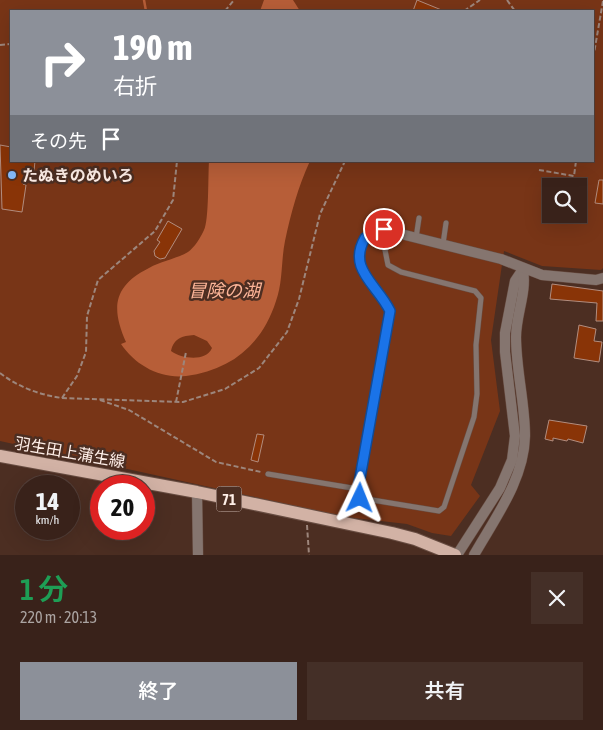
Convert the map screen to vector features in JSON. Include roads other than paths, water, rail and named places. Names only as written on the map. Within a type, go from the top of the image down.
[{"type":"main road","name":"羽生田上蒲生線","points":[[0,456],[198,492],[415,539],[456,555]]},
{"type":"street","points":[[411,236],[501,259],[542,275],[596,280],[603,278]]},
{"type":"street","points":[[456,555],[500,488],[512,460],[515,436],[505,352],[505,333],[515,281],[523,269]]},
{"type":"street","points":[[474,555],[510,493],[521,464],[525,437],[516,334],[525,282],[523,269]]},
{"type":"street","points":[[198,492],[198,555]]},
{"type":"lane","points":[[411,236],[419,218]]},
{"type":"lane","points":[[443,244],[446,222]]},
{"type":"lane","points":[[384,229],[411,236],[390,241],[385,250],[388,265],[401,272],[475,291],[481,298],[476,345],[477,394],[474,417],[444,507],[440,511],[360,498],[358,489],[390,311],[362,270],[358,254],[365,238],[378,230],[384,229]]},
{"type":"lane","points":[[268,474],[358,489]]},
{"type":"water","points":[[264,0],[293,0],[299,10],[260,10]]},
{"type":"water","name":"冒険の湖","points":[[209,162],[310,162],[298,190],[290,220],[278,294],[270,317],[262,330],[243,353],[217,368],[186,376],[158,373],[133,358],[121,344],[126,342],[118,319],[118,299],[128,282],[137,275],[193,248],[206,225]],"holes":[[[194,335],[207,341],[212,348],[205,356],[193,358],[181,356],[171,351],[176,340]]]},
{"type":"waterway","points":[[144,0],[146,10]]},
{"type":"place","name":"たぬきのめいろ","points":[[12,175]]}]
